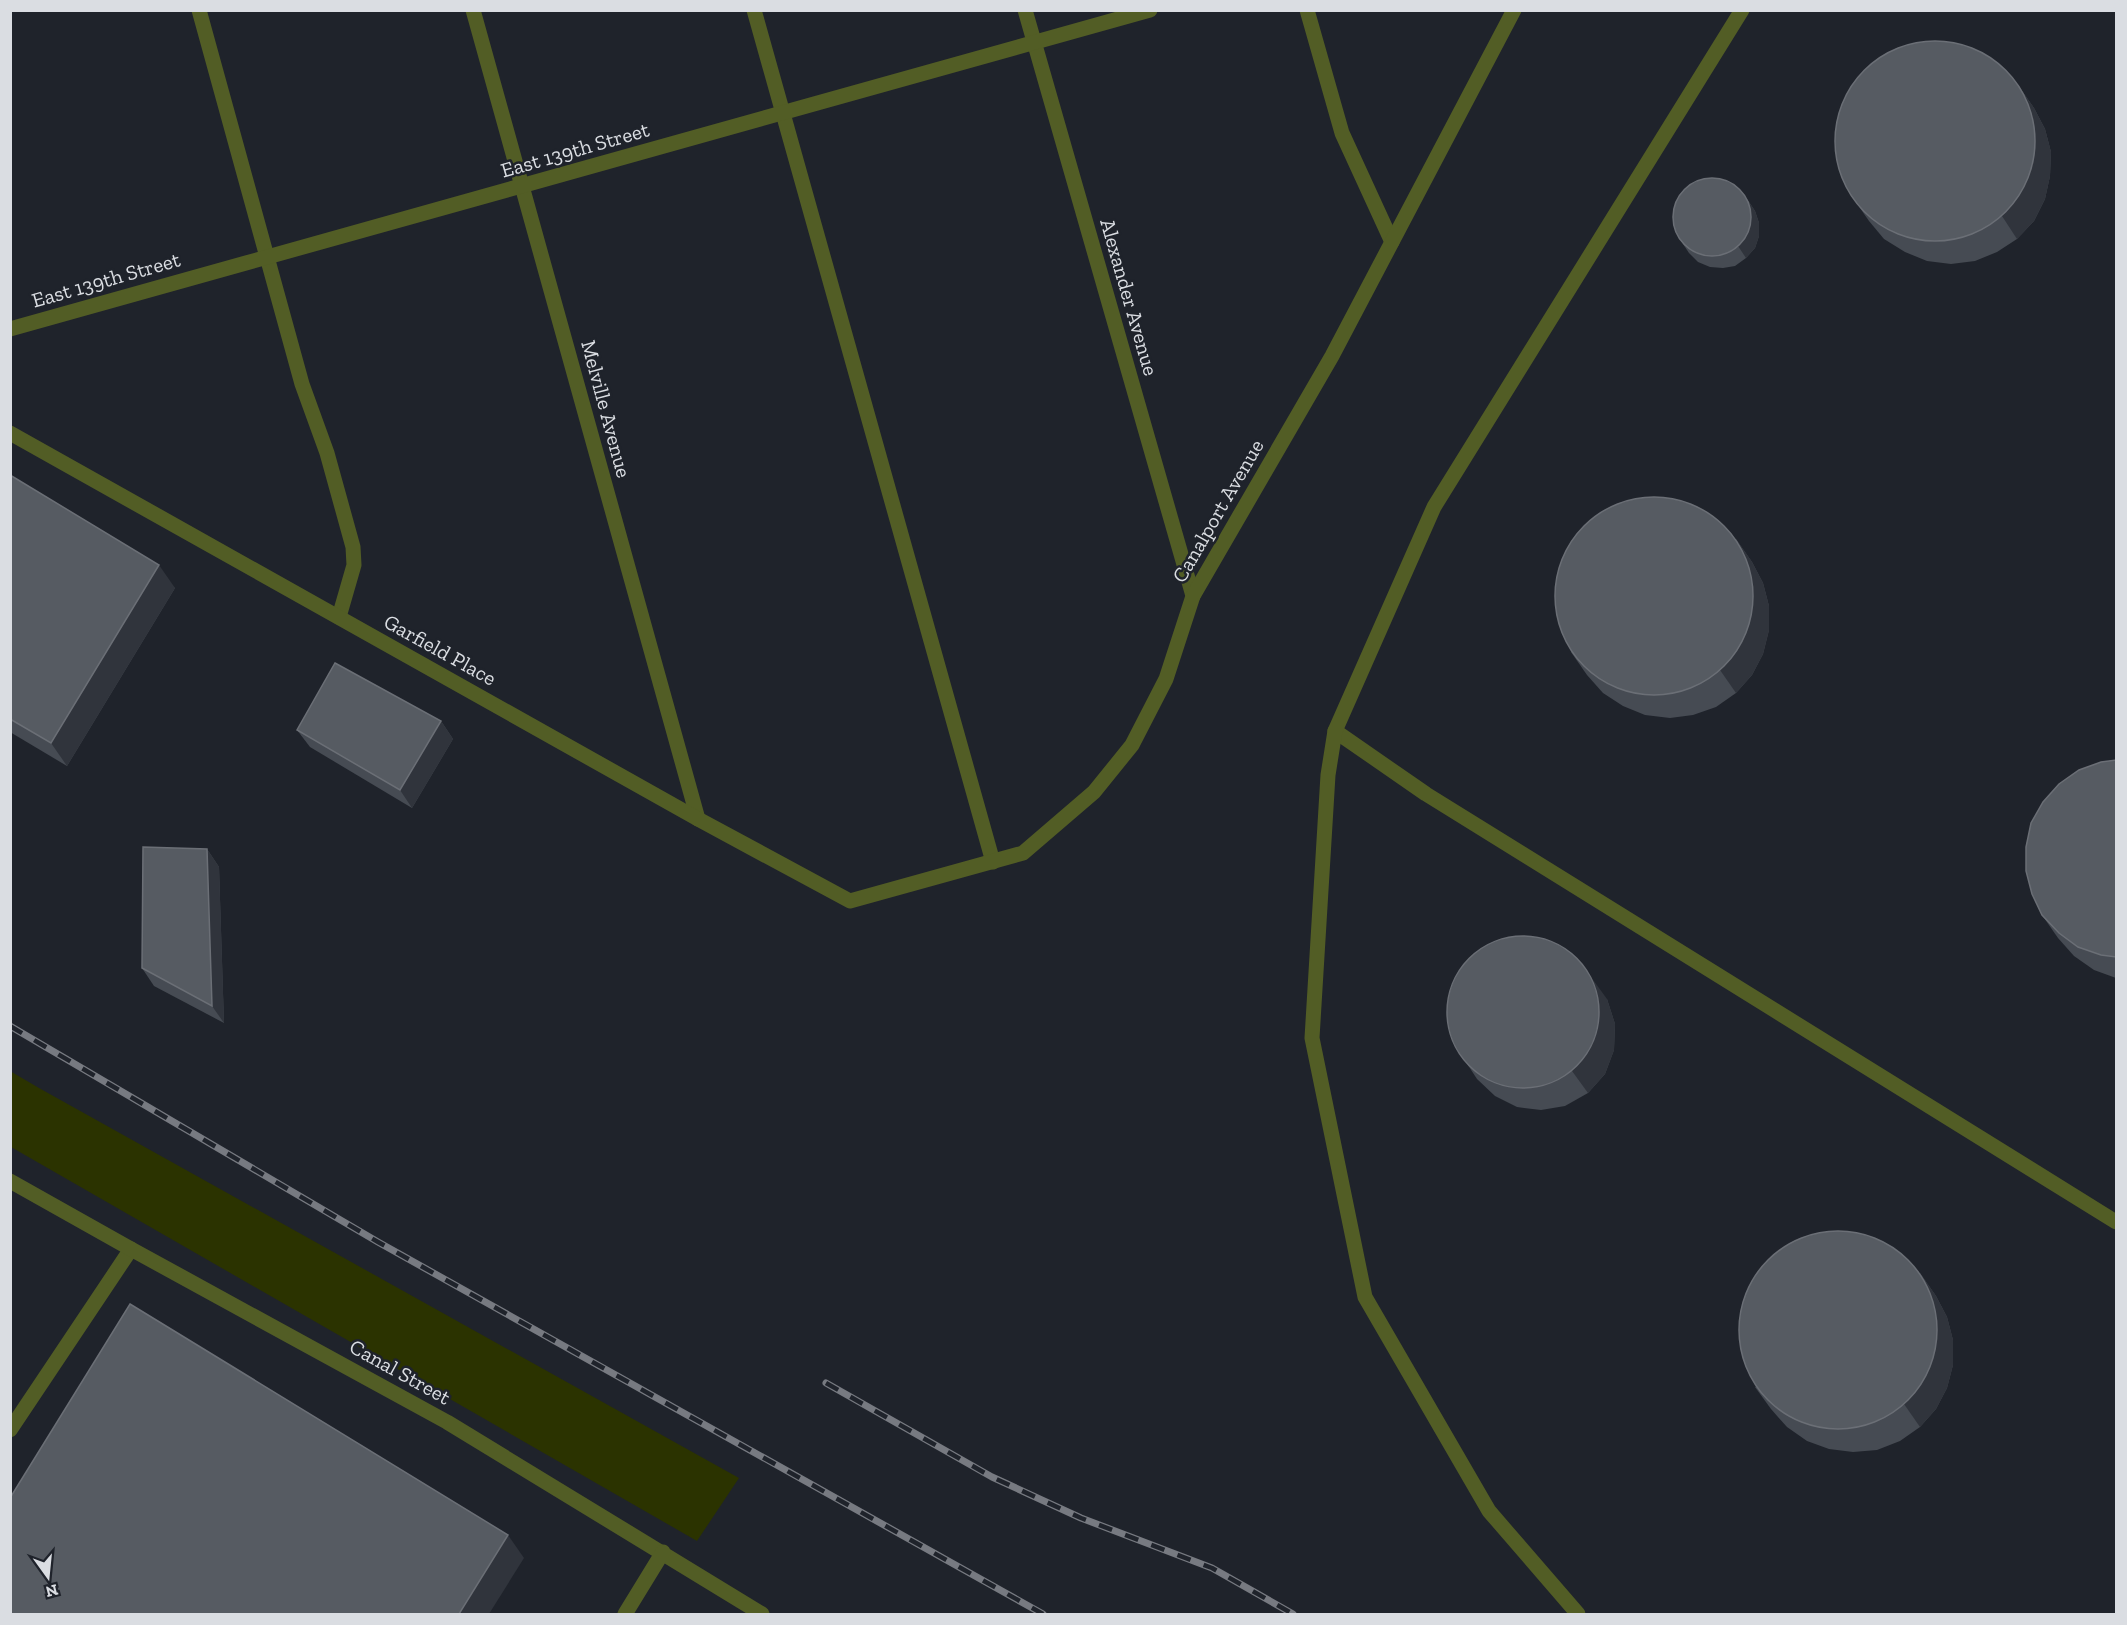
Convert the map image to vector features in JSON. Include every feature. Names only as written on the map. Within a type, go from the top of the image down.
[{"type":"street","points":[[199,10],[302,384],[327,453],[353,547],[354,565],[339,617]]},
{"type":"street","name":"Melville Avenue","points":[[473,10],[698,819]]},
{"type":"street","points":[[754,10],[993,862]]},
{"type":"street","name":"Alexander Avenue","points":[[1025,10],[1193,596]]},
{"type":"street","name":"East 139th Street","points":[[10,329],[1150,10]]},
{"type":"street","points":[[1307,10],[1342,133],[1392,242]]},
{"type":"street","name":"Canalport Avenue","points":[[850,902],[1023,854],[1094,792],[1132,745],[1166,679],[1193,596],[1332,356],[1515,10]]},
{"type":"street","points":[[1578,1614],[1490,1511],[1365,1297],[1312,1038],[1328,775],[1335,731],[1434,507],[1742,10]]},
{"type":"street","name":"Garfield Place","points":[[10,433],[850,902]]},
{"type":"street","points":[[1335,731],[1426,794],[2116,1222]]},
{"type":"street","name":"Canal Street","points":[[10,1181],[447,1422],[762,1614]]},
{"type":"street","points":[[10,1430],[131,1249]]},
{"type":"street","points":[[625,1614],[663,1552]]},
{"type":"green space","points":[[10,1071],[739,1478],[697,1541],[11,1147]]},
{"type":"building","points":[[1935,41],[1954,43],[1982,53],[2012,78],[2027,103],[2033,122],[2035,141],[2033,160],[2023,188],[1998,218],[1973,233],[1954,239],[1935,241],[1916,239],[1888,229],[1858,204],[1843,179],[1837,160],[1835,141],[1837,122],[1847,94],[1872,64],[1897,49],[1916,43]]},
{"type":"building","points":[[1712,178],[1727,181],[1740,189],[1748,202],[1751,217],[1748,232],[1740,245],[1727,253],[1712,256],[1697,253],[1684,245],[1676,232],[1673,217],[1676,202],[1684,189],[1697,181]]},
{"type":"building","points":[[10,475],[159,565],[51,743],[10,719]]},
{"type":"building","points":[[1644,497],[1664,497],[1701,508],[1731,533],[1746,558],[1752,577],[1752,615],[1742,643],[1717,673],[1701,684],[1683,691],[1664,695],[1644,695],[1607,684],[1577,659],[1566,643],[1559,625],[1555,606],[1555,586],[1566,549],[1591,519],[1607,508],[1625,501]]},
{"type":"building","points":[[335,663],[441,721],[400,790],[297,730]]},
{"type":"building","points":[[2116,760],[2116,957],[2101,955],[2078,947],[2059,933],[2042,915],[2032,894],[2026,871],[2026,847],[2031,823],[2043,802],[2059,784],[2079,770],[2101,762]]},
{"type":"building","points":[[143,847],[207,849],[212,1006],[142,968]]},
{"type":"building","points":[[1523,936],[1552,942],[1565,949],[1576,959],[1586,970],[1593,983],[1599,1012],[1593,1041],[1586,1054],[1576,1065],[1565,1075],[1552,1082],[1523,1088],[1494,1082],[1481,1075],[1470,1065],[1460,1054],[1453,1041],[1447,1012],[1453,983],[1460,970],[1470,959],[1481,949],[1494,942]]},
{"type":"building","points":[[1828,1231],[1848,1231],[1885,1242],[1915,1267],[1930,1292],[1936,1311],[1936,1349],[1926,1377],[1901,1407],[1885,1418],[1867,1425],[1848,1429],[1828,1429],[1791,1418],[1761,1393],[1750,1377],[1743,1359],[1739,1340],[1739,1320],[1750,1283],[1775,1253],[1791,1242],[1809,1235]]},
{"type":"building","points":[[130,1304],[508,1535],[459,1614],[10,1614],[10,1498]]},
{"type":"railway","points":[[10,1026],[378,1242],[1043,1614]]},
{"type":"railway","points":[[826,1383],[992,1477],[1081,1518],[1212,1568],[1293,1614]]}]
